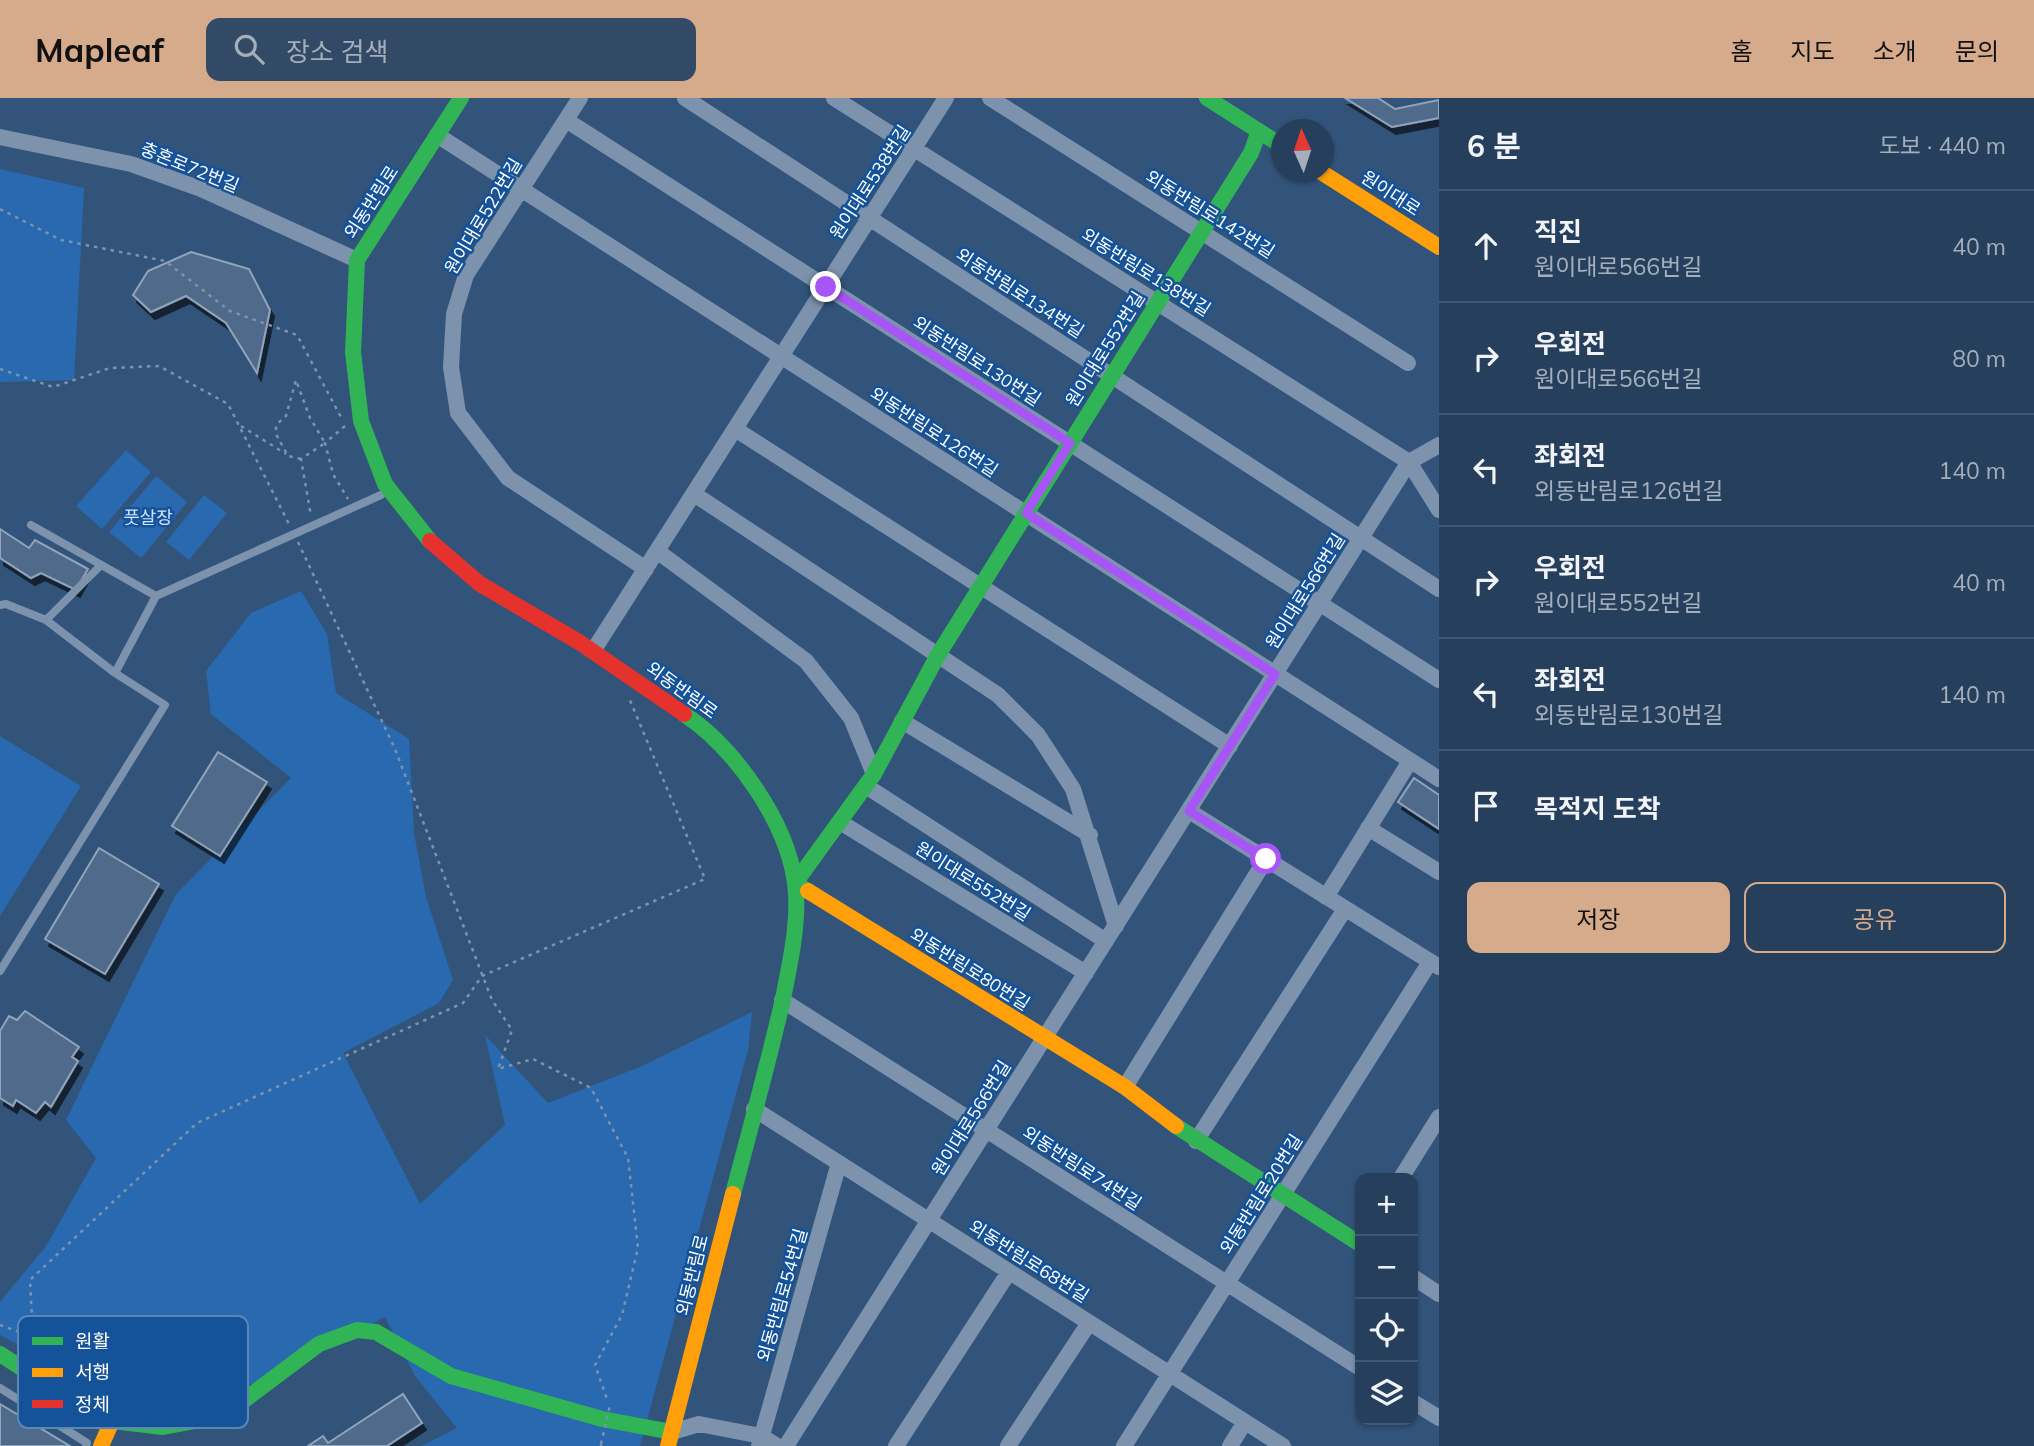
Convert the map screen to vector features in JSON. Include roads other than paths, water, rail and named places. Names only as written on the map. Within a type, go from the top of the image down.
[{"type":"street","name":"외동반림로","points":[[461,98],[357,260],[352,352],[361,421],[385,484],[422,534],[480,584],[593,651],[692,719],[729,752],[763,800],[783,844],[795,883],[793,950],[782,1000],[670,1439]]},
{"type":"street","name":"원이대로522번길","points":[[580,98],[466,275],[454,314],[451,367],[458,412],[508,478],[646,569]]},
{"type":"street","name":"외동반림로134번길","points":[[685,98],[1439,589]]},
{"type":"street","name":"외동반림로138번길","points":[[834,98],[1409,462],[1439,510]]},
{"type":"street","name":"원이대로538번길","points":[[593,651],[946,98]]},
{"type":"street","name":"외동반림로142번길","points":[[990,98],[1408,363]]},
{"type":"street","points":[[1207,98],[1271,139]]},
{"type":"street","name":"외동반림로130번길","points":[[566,120],[1439,680]]},
{"type":"street","name":"원이대로552번길","points":[[795,883],[870,780],[938,655],[1251,153],[1259,131]]},
{"type":"street","name":"외동반림로126번길","points":[[437,135],[1439,779]]},
{"type":"street","name":"충혼로72번길","points":[[0,137],[131,164],[201,189],[357,260]]},
{"type":"street","name":"원이대로","points":[[1334,180],[1439,247]]},
{"type":"street","points":[[735,429],[1230,746]]},
{"type":"street","points":[[1409,462],[1439,445]]},
{"type":"street","name":"원이대로566번길","points":[[786,1446],[1409,462]]},
{"type":"street","points":[[694,494],[998,695],[1038,735],[1073,789],[1090,835],[1115,926]]},
{"type":"street","points":[[657,551],[806,661],[851,718],[870,780]]},
{"type":"street","points":[[902,721],[1090,835]]},
{"type":"street","points":[[1326,897],[1410,761]]},
{"type":"street","name":"원이대로552번길","points":[[870,780],[1106,941]]},
{"type":"street","points":[[1189,811],[1434,965]]},
{"type":"street","name":"원이대로552번길","points":[[840,822],[1086,973]]},
{"type":"street","points":[[1368,828],[1439,872]]},
{"type":"street","points":[[1125,1087],[1266,859]]},
{"type":"street","name":"외동반림로80번길","points":[[795,883],[1125,1087],[1196,1141],[1355,1241]]},
{"type":"street","points":[[1196,1141],[1345,909]]},
{"type":"street","name":"외동반림로20번길","points":[[1124,1446],[1283,1195],[1434,965]]},
{"type":"street","name":"외동반림로74번길","points":[[782,1000],[1355,1365]]},
{"type":"street","name":"외동반림로68번길","points":[[754,1109],[1283,1446]]},
{"type":"street","points":[[1404,1173],[1439,1117]]},
{"type":"street","name":"외동반림로54번길","points":[[760,1441],[839,1163]]},
{"type":"street","points":[[896,1446],[1009,1272]]},
{"type":"street","points":[[1418,1280],[1439,1294]]},
{"type":"street","points":[[1008,1446],[1089,1323]]},
{"type":"street","points":[[248,1397],[319,1344],[357,1330],[376,1332],[451,1376],[670,1439],[699,1424],[777,1446]]},
{"type":"street","points":[[0,1353],[18,1365]]},
{"type":"street","points":[[1418,1405],[1439,1418]]},
{"type":"street","points":[[1230,1446],[1245,1422]]},
{"type":"street","points":[[101,1446],[109,1428]]},
{"type":"lane","points":[[115,673],[156,596],[381,495]]},
{"type":"lane","points":[[31,525],[156,596]]},
{"type":"lane","points":[[46,620],[101,565]]},
{"type":"lane","points":[[0,605],[6,604],[46,620],[115,673],[165,705],[1,966]]},
{"type":"lane","points":[[0,1388],[18,1399]]},
{"type":"lane","points":[[63,1428],[87,1443],[86,1446]]},
{"type":"park label","name":"풋살장","points":[[148,517]]}]
